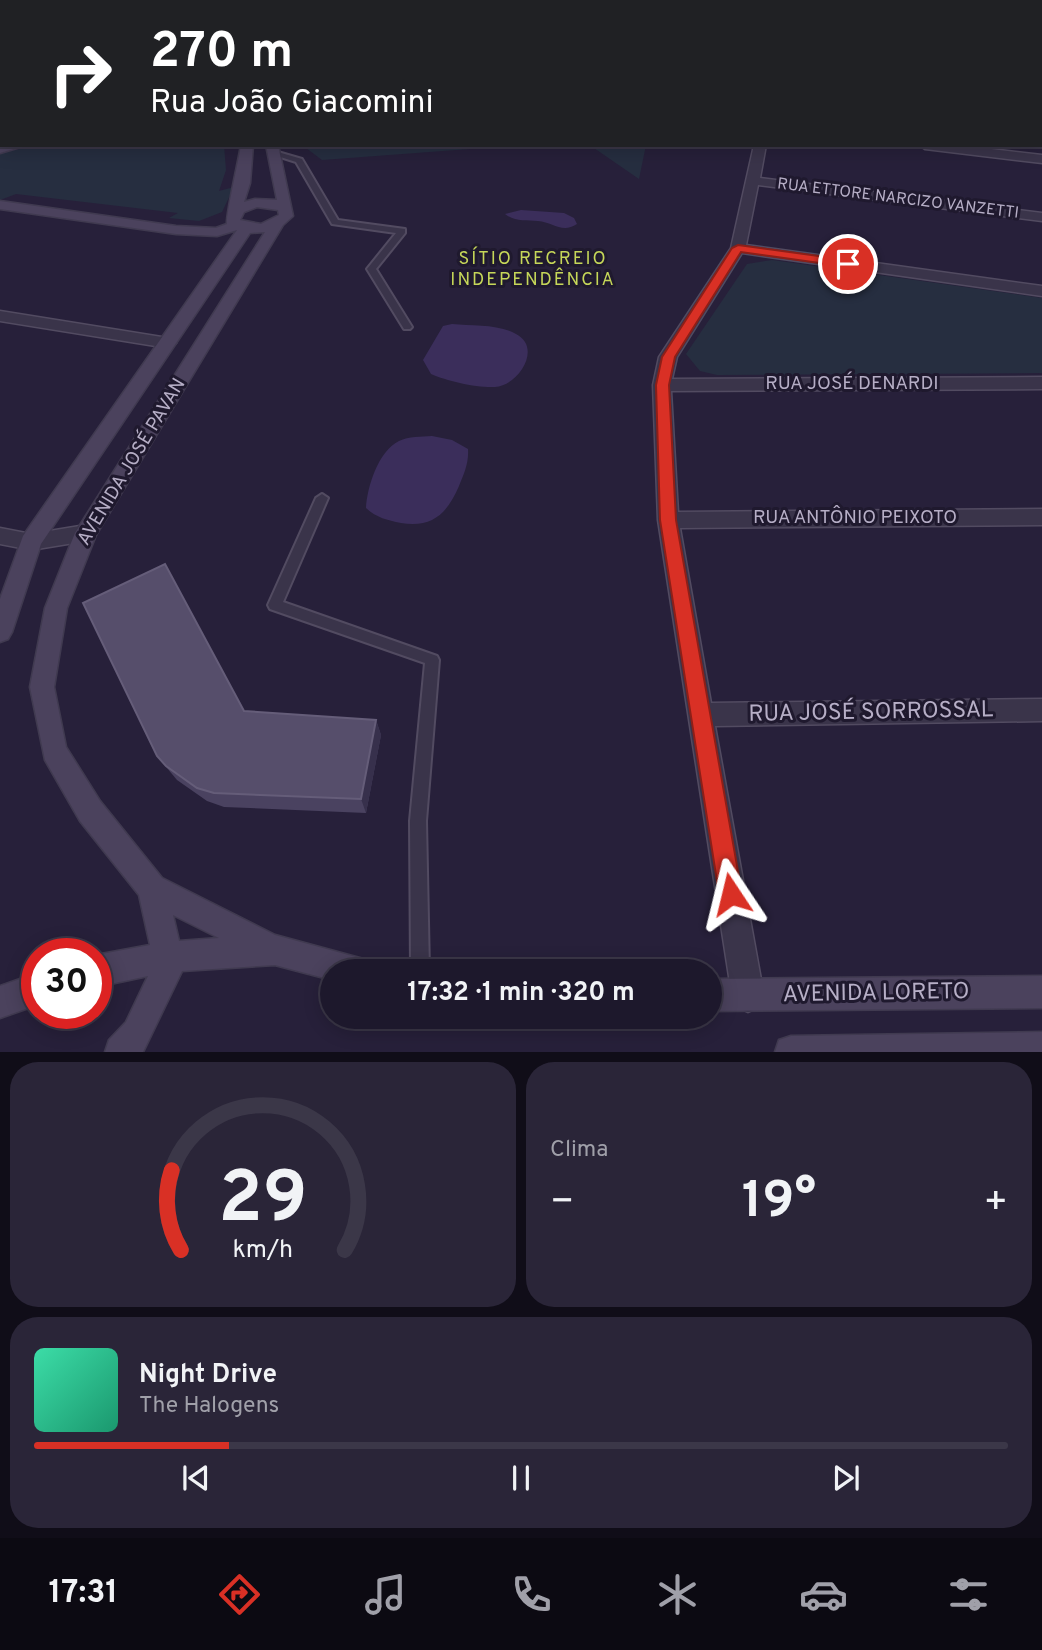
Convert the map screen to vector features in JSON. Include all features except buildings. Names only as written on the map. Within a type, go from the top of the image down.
[{"type":"street","name":"AVENIDA JOSÉ PAVAN","points":[[0,632],[31,542],[168,343],[239,222],[247,147]]},
{"type":"street","points":[[748,996],[668,520],[662,385],[668,357],[738,248],[760,147]]},
{"type":"street","points":[[942,147],[1042,159]]},
{"type":"street","points":[[273,149],[281,216]]},
{"type":"street","name":"RUA ETTORE NARCIZO VANZETTI","points":[[754,181],[1042,218]]},
{"type":"street","points":[[239,222],[246,205],[264,202],[281,216]]},
{"type":"street","points":[[0,205],[176,230],[217,232],[239,222],[281,216]]},
{"type":"street","name":"AVENIDA JOSÉ PAVAN","points":[[121,1052],[137,1033],[166,974],[168,957],[152,888],[90,811],[54,751],[42,687],[56,608],[86,533],[281,216]]},
{"type":"street","points":[[738,248],[1042,291]]},
{"type":"street","points":[[0,316],[168,343]]},
{"type":"street","name":"RUA JOSÉ DENARDI","points":[[662,385],[1042,383]]},
{"type":"street","name":"RUA ANTÔNIO PEIXOTO","points":[[668,520],[1042,517]]},
{"type":"street","points":[[0,536],[31,542],[86,533]]},
{"type":"street","name":"RUA JOSÉ SORROSSAL","points":[[701,715],[1042,710]]},
{"type":"street","points":[[152,888],[275,950],[320,962]]},
{"type":"street","points":[[112,968],[168,957],[275,950]]},
{"type":"street","name":"AVENIDA LORETO","points":[[722,995],[1042,992]]},
{"type":"street","points":[[0,1002],[21,995]]},
{"type":"street","points":[[791,1052],[1042,1048]]},
{"type":"lane","points":[[273,149],[299,161],[335,222],[402,231],[371,269],[407,327]]},
{"type":"lane","points":[[323,498],[275,605],[432,660],[418,821],[419,959]]},
{"type":"shaded area","points":[[29,147],[224,147],[226,170],[219,191],[234,187],[222,212],[199,221],[169,218],[178,213],[16,194],[0,200],[0,153]]},
{"type":"shaded area","points":[[305,147],[496,147],[322,160]]},
{"type":"shaded area","points":[[590,147],[646,147],[639,179]]},
{"type":"shaded area","points":[[521,210],[564,213],[574,218],[577,224],[562,228],[505,214]]},
{"type":"shaded area","points":[[772,260],[1042,298],[1042,373],[717,375],[700,371],[686,354],[747,264]]},
{"type":"shaded area","points":[[452,324],[494,327],[516,334],[524,340],[527,348],[527,357],[519,373],[504,385],[495,387],[462,384],[431,374],[423,360],[443,326]]},
{"type":"shaded area","points":[[432,436],[452,440],[468,449],[463,477],[444,511],[430,521],[412,524],[382,518],[366,508],[371,481],[385,453],[403,439]]},
{"type":"district","name":"SÍTIO RECREIO INDEPENDÊNCIA","points":[[533,269]]},
{"type":"route","points":[[731,894],[668,520],[662,385],[668,357],[738,248],[848,264]]}]
